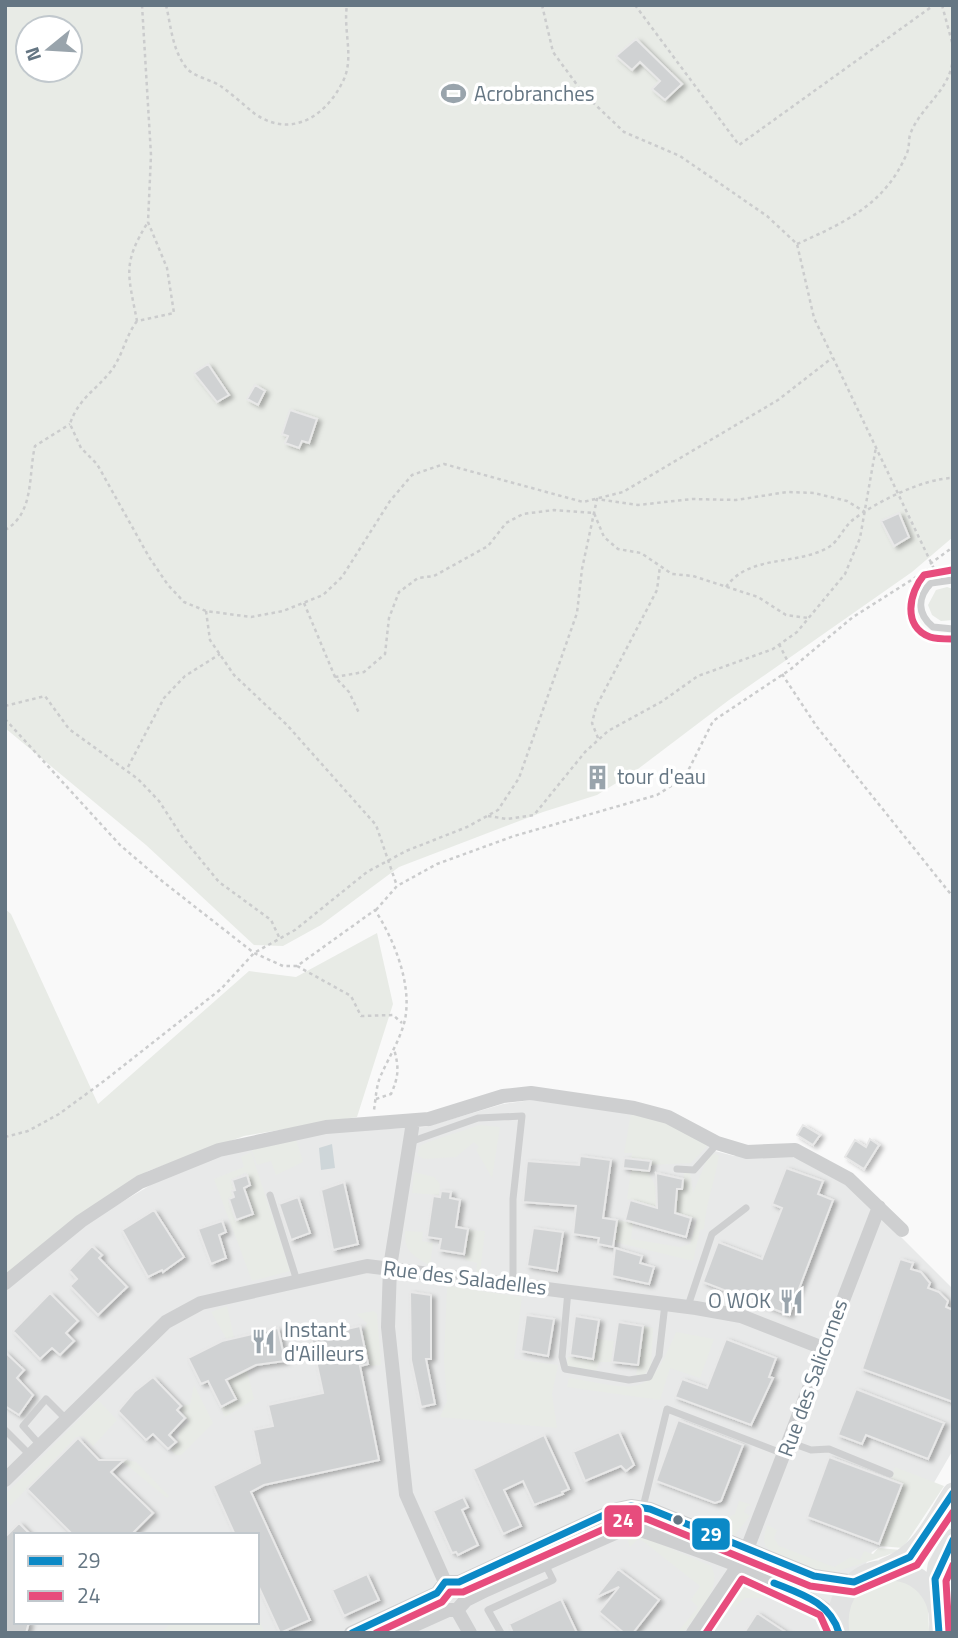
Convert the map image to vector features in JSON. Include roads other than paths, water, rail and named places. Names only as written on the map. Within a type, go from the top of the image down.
[{"type":"main road","points":[[838,1627],[842,1600],[854,1582],[874,1571],[902,1562],[917,1550],[953,1493]]},
{"type":"main road","points":[[943,1629],[934,1595],[938,1566],[953,1539]]},
{"type":"main road","points":[[884,1569],[896,1569],[918,1578],[934,1595]]},
{"type":"street","points":[[5,1283],[80,1221],[140,1182],[219,1150],[326,1127],[413,1122],[503,1096],[531,1093],[634,1108],[668,1117],[717,1143],[747,1152],[794,1150],[849,1178],[902,1230]]},
{"type":"street","points":[[413,1122],[390,1267],[388,1327],[406,1494],[447,1586],[467,1593],[457,1607]]},
{"type":"street","name":"Rue des Salicornes","points":[[747,1549],[879,1208]]},
{"type":"street","name":"Rue des Saladelles","points":[[5,1480],[166,1322],[183,1311],[201,1303],[367,1266],[688,1307],[741,1317],[824,1348]]},
{"type":"street","points":[[351,1633],[617,1509],[643,1507],[814,1576],[854,1582]]},
{"type":"street","points":[[397,1633],[624,1529],[634,1528],[738,1566],[827,1607],[838,1627]]},
{"type":"street","points":[[693,1633],[738,1566]]},
{"type":"street","points":[[447,1586],[438,1600],[457,1607],[470,1633]]},
{"type":"lane","points":[[953,580],[931,583],[925,589],[920,605],[926,621],[933,627],[953,629]]},
{"type":"lane","points":[[410,1142],[478,1118],[522,1116],[513,1199],[513,1284]]},
{"type":"lane","points":[[677,1169],[694,1170],[717,1143]]},
{"type":"lane","points":[[270,1195],[297,1281]]},
{"type":"lane","points":[[688,1307],[712,1234],[746,1208]]},
{"type":"lane","points":[[568,1291],[562,1357],[565,1369],[629,1380],[649,1377],[659,1356],[665,1304]]},
{"type":"lane","points":[[35,1450],[23,1426],[46,1399],[66,1419]]},
{"type":"lane","points":[[643,1507],[667,1409],[787,1448],[829,1449],[890,1474]]},
{"type":"lane","points":[[5,1430],[35,1450]]},
{"type":"lane","points":[[501,1633],[488,1610],[553,1580],[545,1564]]},
{"type":"place","name":"Acrobranches","points":[[454,94]]},
{"type":"place","name":"tour d'eau","points":[[597,777]]},
{"type":"place","name":"O WOK","points":[[791,1301]]},
{"type":"place","name":"Instant d'Ailleurs","points":[[264,1342]]}]
